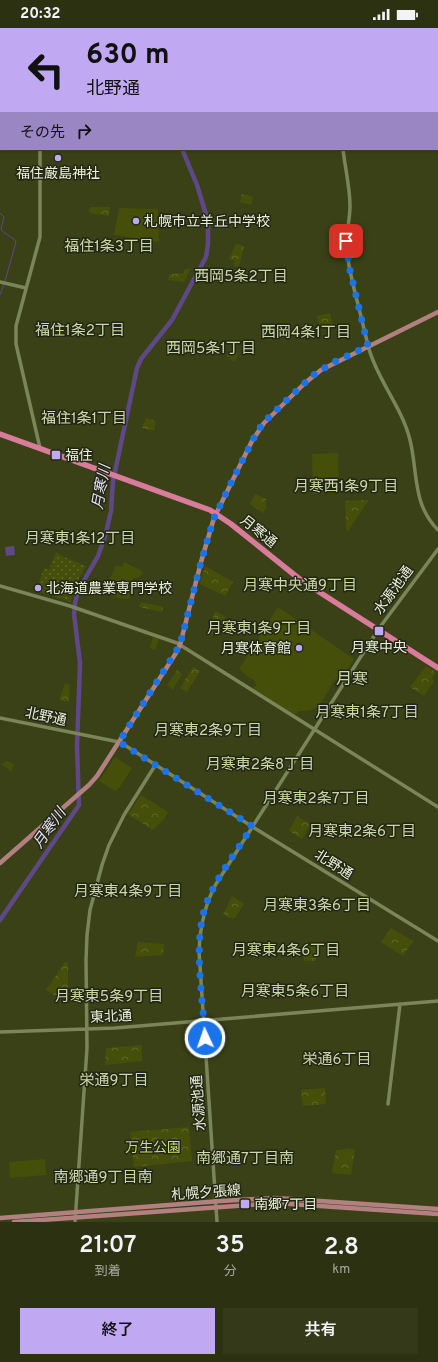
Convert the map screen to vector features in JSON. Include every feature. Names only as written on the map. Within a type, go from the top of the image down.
[{"type":"highway","name":"月寒通","points":[[0,434],[199,505],[216,514],[231,524],[302,581],[438,668]]},
{"type":"main road","points":[[0,863],[75,798],[97,776],[180,645],[201,562],[216,514],[252,441],[264,423],[312,376],[332,363],[438,312]]},
{"type":"main road","name":"札幌夕張線","points":[[14,1222],[276,1198],[438,1209]]},
{"type":"main road","name":"札幌夕張線","points":[[216,1204],[276,1203],[438,1214]]},
{"type":"main road","name":"札幌夕張線","points":[[0,1218],[75,1217]]},
{"type":"street","points":[[40,150],[40,236],[16,326],[16,340],[40,448]]},
{"type":"street","points":[[343,150],[350,207],[346,236],[350,274],[373,362],[397,405],[406,425],[410,440],[415,480],[420,501],[429,520],[438,530]]},
{"type":"street","points":[[3,282],[26,288]]},
{"type":"street","name":"水源池通","points":[[217,1222],[199,951],[200,930],[204,913],[211,894],[252,826],[378,630],[438,548]]},
{"type":"street","points":[[0,586],[70,606],[180,645],[438,807]]},
{"type":"street","name":"北野通","points":[[0,718],[119,742],[438,941]]},
{"type":"street","points":[[75,1217],[88,1029],[86,960],[87,934],[94,892],[105,855],[117,827],[156,764]]},
{"type":"street","name":"東北通","points":[[0,1032],[121,1028],[438,1001]]},
{"type":"street","points":[[388,1104],[400,1004]]},
{"type":"green space","points":[[242,194],[253,197],[251,205],[240,202]]},
{"type":"green space","points":[[90,207],[110,207],[109,216],[89,213]]},
{"type":"green space","points":[[119,208],[158,209],[159,242],[114,235]]},
{"type":"green space","points":[[236,244],[244,246],[239,267],[233,265],[235,261],[229,259]]},
{"type":"green space","points":[[191,268],[184,282],[168,280],[169,275],[184,273],[184,270]]},
{"type":"green space","points":[[330,313],[333,325],[320,328],[317,316]]},
{"type":"green space","points":[[229,350],[239,353],[234,362],[227,356]]},
{"type":"green space","points":[[146,418],[156,421],[154,431],[142,428]]},
{"type":"green space","points":[[338,453],[339,492],[313,494],[312,454]]},
{"type":"green space","points":[[255,494],[266,499],[266,508],[263,513],[250,504]]},
{"type":"green space","points":[[345,501],[368,501],[348,531],[346,530]]},
{"type":"green space","points":[[56,552],[86,566],[75,585],[71,602],[36,591],[44,568],[49,570]]},
{"type":"green space","points":[[124,562],[142,571],[143,573],[138,578],[134,578],[130,597],[128,599],[118,598],[104,592],[116,565],[122,567]]},
{"type":"green space","points":[[205,566],[233,582],[225,596],[200,584]]},
{"type":"green space","points":[[141,602],[163,607],[162,612],[139,607]]},
{"type":"green space","points":[[278,607],[354,659],[340,681],[335,679],[324,699],[318,706],[313,709],[299,711],[295,715],[253,689],[256,685],[254,680],[239,669]]},
{"type":"green space","points":[[215,611],[226,617],[215,634],[213,633],[210,637],[207,635]]},
{"type":"green space","points":[[153,637],[159,639],[155,650],[150,648]]},
{"type":"green space","points":[[426,666],[436,672],[432,679],[434,681],[424,696],[410,687]]},
{"type":"green space","points":[[193,667],[200,671],[187,692],[180,688]]},
{"type":"green space","points":[[177,670],[182,674],[173,689],[167,685]]},
{"type":"green space","points":[[65,683],[70,685],[69,702],[59,700]]},
{"type":"green space","points":[[115,757],[132,768],[120,787],[115,791],[99,781]]},
{"type":"green space","points":[[7,761],[14,764],[11,772],[2,765]]},
{"type":"green space","points":[[141,795],[168,812],[163,821],[153,830],[128,814]]},
{"type":"green space","points":[[297,816],[310,824],[302,839],[289,831]]},
{"type":"green space","points":[[232,896],[244,904],[234,919],[223,915]]},
{"type":"green space","points":[[391,928],[413,941],[403,956],[381,942]]},
{"type":"green space","points":[[306,941],[315,946],[316,961],[304,961],[303,947]]},
{"type":"green space","points":[[138,942],[164,944],[163,955],[135,957]]},
{"type":"green space","points":[[65,962],[68,963],[68,995],[54,995],[46,990]]},
{"type":"green space","points":[[142,1045],[142,1061],[105,1065],[106,1048]]},
{"type":"green space","points":[[325,1088],[326,1104],[303,1106],[301,1090]]},
{"type":"green space","name":"万生公園","points":[[189,1127],[192,1161],[134,1167],[130,1132]]},
{"type":"green space","points":[[336,1150],[355,1150],[351,1175],[332,1173]]},
{"type":"green space","points":[[45,1159],[46,1175],[10,1178],[10,1162]]},
{"type":"shaded area","points":[[14,546],[15,555],[6,556],[5,547]]},
{"type":"waterway","name":"月寒川","points":[[0,920],[79,805],[77,746],[80,663],[74,614],[75,603],[78,591],[98,556],[105,537],[111,511],[113,481],[137,368],[141,359],[172,320],[206,257],[208,244],[208,221],[197,185],[182,150]]},
{"type":"waterway","points":[[0,213],[4,217],[1,229],[2,231],[16,242],[5,281]]},
{"type":"waterway","points":[[0,295],[4,284]]},
{"type":"place","name":"福住厳島神社","points":[[58,158]]},
{"type":"place","name":"札幌市立羊丘中学校","points":[[136,221]]},
{"type":"place","name":"福住","points":[[56,455]]},
{"type":"place","name":"北海道農業専門学校","points":[[38,588]]},
{"type":"place","name":"月寒中央","points":[[379,631]]},
{"type":"place","name":"月寒体育館","points":[[299,648]]},
{"type":"place","name":"南郷7丁目","points":[[245,1204]]},
{"type":"district","name":"福住1条3丁目","points":[[109,246]]},
{"type":"district","name":"西岡5条2丁目","points":[[241,276]]},
{"type":"district","name":"福住1条2丁目","points":[[80,330]]},
{"type":"district","name":"西岡4条1丁目","points":[[306,332]]},
{"type":"district","name":"西岡5条1丁目","points":[[211,348]]},
{"type":"district","name":"福住1条1丁目","points":[[84,418]]},
{"type":"district","name":"月寒西1条9丁目","points":[[346,486]]},
{"type":"district","name":"月寒東1条12丁目","points":[[80,538]]},
{"type":"district","name":"月寒中央通9丁目","points":[[300,585]]},
{"type":"district","name":"月寒東1条9丁目","points":[[259,628]]},
{"type":"district","name":"月寒","points":[[352,678]]},
{"type":"district","name":"月寒東1条7丁目","points":[[367,712]]},
{"type":"district","name":"月寒東2条9丁目","points":[[208,730]]},
{"type":"district","name":"月寒東2条8丁目","points":[[260,764]]},
{"type":"district","name":"月寒東2条7丁目","points":[[316,798]]},
{"type":"district","name":"月寒東2条6丁目","points":[[362,831]]},
{"type":"district","name":"月寒東4条9丁目","points":[[128,891]]},
{"type":"district","name":"月寒東3条6丁目","points":[[317,905]]},
{"type":"district","name":"月寒東4条6丁目","points":[[286,950]]},
{"type":"district","name":"月寒東5条6丁目","points":[[295,991]]},
{"type":"district","name":"月寒東5条9丁目","points":[[109,996]]},
{"type":"district","name":"栄通6丁目","points":[[337,1059]]},
{"type":"district","name":"栄通9丁目","points":[[114,1080]]},
{"type":"district","name":"南郷通7丁目南","points":[[245,1158]]},
{"type":"district","name":"南郷通9丁目南","points":[[103,1177]]},
{"type":"route","points":[[205,1038],[199,951],[200,930],[205,909],[211,894],[252,826],[153,762],[119,742],[180,645],[195,583],[214,518],[258,430],[269,417],[312,376],[332,363],[368,346],[349,266],[346,241]]}]
